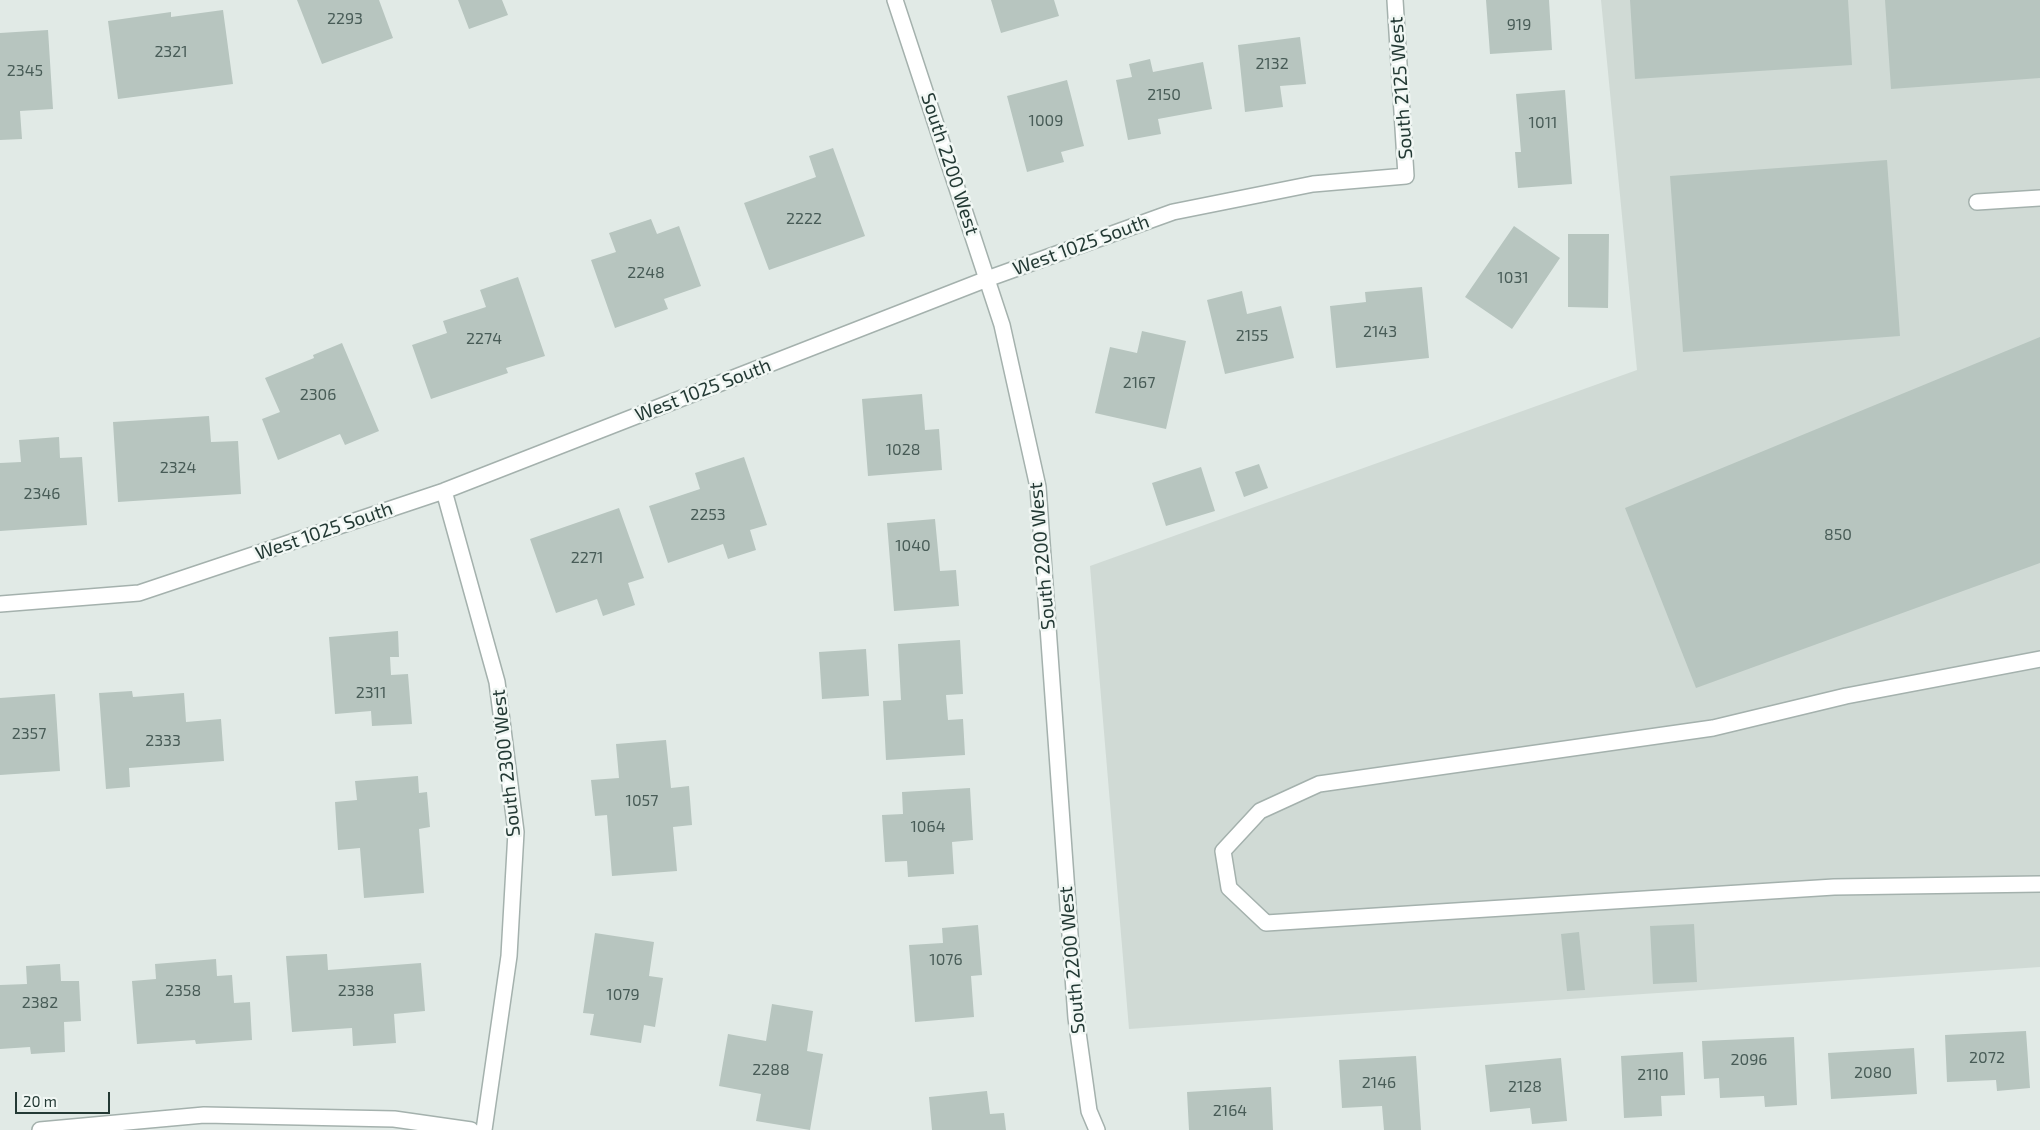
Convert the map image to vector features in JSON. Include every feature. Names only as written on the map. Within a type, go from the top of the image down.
[{"type":"street","name":"South 2200 West","points":[[895,0],[1002,325],[1038,487],[1076,1018],[1089,1111],[1097,1130]]},
{"type":"street","name":"South 2125 West","points":[[1395,0],[1406,176]]},
{"type":"street","name":"West 1025 South","points":[[0,604],[139,593],[444,491],[988,279],[1173,212],[1314,184],[1406,176]]},
{"type":"street","points":[[1977,202],[2040,198]]},
{"type":"street","name":"South 2300 West","points":[[444,491],[497,682],[516,832],[508,956],[484,1130]]},
{"type":"street","points":[[2040,659],[1846,696],[1714,728],[1318,784],[1260,811],[1223,851],[1229,888],[1266,923],[1834,887],[2040,884]]},
{"type":"street","points":[[40,1130],[204,1115],[394,1119],[471,1130]]},
{"type":"shaded area","points":[[1601,0],[2040,0],[2040,967],[1129,1029],[1090,566],[1637,370]]},
{"type":"building","points":[[297,0],[379,0],[393,38],[322,64]]},
{"type":"building","points":[[458,0],[502,0],[508,15],[469,29]]},
{"type":"building","points":[[991,0],[1054,0],[1059,16],[1001,33]]},
{"type":"building","points":[[1486,0],[1549,0],[1552,50],[1490,54]]},
{"type":"building","points":[[1630,0],[1848,0],[1852,65],[1635,79]]},
{"type":"building","points":[[1885,0],[2040,0],[2040,78],[1891,89]]},
{"type":"building","points":[[223,10],[233,84],[118,99],[108,21],[171,12],[171,17]]},
{"type":"building","points":[[48,30],[53,109],[20,111],[22,139],[0,140],[0,33]]},
{"type":"building","points":[[1300,37],[1306,84],[1280,86],[1283,107],[1245,112],[1238,45]]},
{"type":"building","points":[[1150,59],[1153,72],[1203,62],[1212,109],[1158,119],[1161,134],[1128,140],[1116,80],[1132,77],[1129,64]]},
{"type":"building","points":[[1067,80],[1084,146],[1061,152],[1064,162],[1027,172],[1007,96]]},
{"type":"building","points":[[1565,90],[1572,184],[1518,188],[1515,152],[1521,152],[1516,94]]},
{"type":"building","points":[[833,148],[865,236],[769,270],[744,203],[816,177],[809,156]]},
{"type":"building","points":[[1887,160],[1900,336],[1683,352],[1670,176]]},
{"type":"building","points":[[651,219],[657,234],[679,226],[701,286],[664,299],[668,309],[615,328],[591,260],[616,252],[609,233]]},
{"type":"building","points":[[1514,226],[1560,258],[1512,329],[1465,297]]},
{"type":"building","points":[[1568,234],[1609,234],[1608,308],[1568,307]]},
{"type":"building","points":[[518,277],[545,356],[506,368],[508,373],[431,399],[412,345],[447,333],[443,321],[486,307],[480,290]]},
{"type":"building","points":[[1422,287],[1429,358],[1336,368],[1330,306],[1366,302],[1365,292]]},
{"type":"building","points":[[1242,291],[1247,314],[1281,306],[1294,358],[1225,374],[1207,300]]},
{"type":"building","points":[[1142,331],[1186,341],[1166,429],[1095,413],[1110,347],[1137,353]]},
{"type":"building","points":[[2040,337],[2040,563],[1696,688],[1625,508]]},
{"type":"building","points":[[342,343],[379,431],[345,445],[340,434],[278,460],[262,419],[280,412],[265,378],[314,358],[313,355]]},
{"type":"building","points":[[922,394],[925,430],[939,429],[942,470],[868,476],[862,399]]},
{"type":"building","points":[[209,416],[211,442],[238,441],[241,494],[118,502],[113,422]]},
{"type":"building","points":[[59,437],[60,458],[82,457],[87,525],[0,531],[0,463],[21,462],[19,440]]},
{"type":"building","points":[[744,457],[767,525],[750,530],[756,550],[728,559],[723,544],[668,563],[649,506],[700,489],[695,473]]},
{"type":"building","points":[[1259,464],[1268,488],[1244,497],[1235,472]]},
{"type":"building","points":[[1201,467],[1215,511],[1166,526],[1152,483]]},
{"type":"building","points":[[619,508],[644,578],[628,583],[635,605],[603,616],[597,599],[556,613],[530,539]]},
{"type":"building","points":[[935,519],[940,571],[956,570],[959,606],[894,611],[887,523]]},
{"type":"building","points":[[398,631],[399,657],[390,657],[391,675],[408,674],[412,724],[372,726],[371,711],[335,714],[329,637]]},
{"type":"building","points":[[960,640],[963,694],[946,695],[948,720],[963,719],[965,755],[886,760],[883,701],[901,700],[898,644]]},
{"type":"building","points":[[866,649],[869,696],[822,699],[819,652]]},
{"type":"building","points":[[132,691],[133,697],[184,693],[186,722],[221,719],[224,761],[129,768],[130,787],[106,789],[99,693]]},
{"type":"building","points":[[55,694],[60,771],[0,775],[0,698]]},
{"type":"building","points":[[666,740],[671,788],[689,786],[692,825],[673,827],[677,871],[612,876],[607,815],[595,816],[591,780],[619,778],[616,744]]},
{"type":"building","points":[[418,776],[419,793],[427,792],[430,827],[419,829],[424,893],[364,898],[360,848],[338,850],[335,802],[357,800],[355,781]]},
{"type":"building","points":[[970,788],[973,840],[952,842],[954,874],[908,877],[907,861],[885,862],[882,815],[903,814],[902,792]]},
{"type":"building","points":[[1694,924],[1697,982],[1653,984],[1650,926]]},
{"type":"building","points":[[978,925],[982,975],[971,976],[974,1017],[915,1022],[909,945],[943,943],[942,928]]},
{"type":"building","points":[[1579,932],[1585,990],[1567,991],[1561,934]]},
{"type":"building","points":[[595,933],[654,942],[649,976],[663,978],[655,1027],[644,1025],[641,1043],[590,1035],[594,1014],[583,1013]]},
{"type":"building","points":[[327,954],[328,970],[421,963],[425,1011],[394,1014],[396,1043],[353,1046],[352,1028],[292,1032],[286,956]]},
{"type":"building","points":[[216,959],[217,976],[232,975],[234,1003],[250,1002],[252,1040],[196,1044],[195,1040],[137,1044],[132,981],[156,979],[155,964]]},
{"type":"building","points":[[60,964],[61,981],[79,981],[81,1021],[64,1022],[65,1052],[31,1054],[30,1047],[0,1049],[0,985],[27,984],[26,966]]},
{"type":"building","points":[[772,1004],[813,1011],[807,1051],[823,1054],[810,1130],[756,1121],[761,1094],[719,1086],[728,1034],[766,1041]]},
{"type":"building","points":[[2026,1031],[2030,1088],[1997,1091],[1996,1080],[1947,1082],[1945,1035]]},
{"type":"building","points":[[1794,1037],[1797,1105],[1765,1107],[1764,1096],[1720,1098],[1719,1078],[1704,1079],[1702,1041]]},
{"type":"building","points":[[1914,1048],[1917,1094],[1831,1099],[1828,1053]]},
{"type":"building","points":[[1683,1052],[1685,1095],[1661,1096],[1662,1116],[1624,1118],[1621,1056]]},
{"type":"building","points":[[1416,1056],[1421,1130],[1384,1130],[1382,1106],[1342,1108],[1339,1060]]},
{"type":"building","points":[[1561,1058],[1567,1121],[1532,1124],[1530,1108],[1490,1112],[1485,1065]]},
{"type":"building","points":[[1271,1087],[1273,1130],[1189,1130],[1187,1092]]},
{"type":"building","points":[[987,1091],[990,1114],[1004,1113],[1006,1130],[932,1130],[929,1097]]}]
